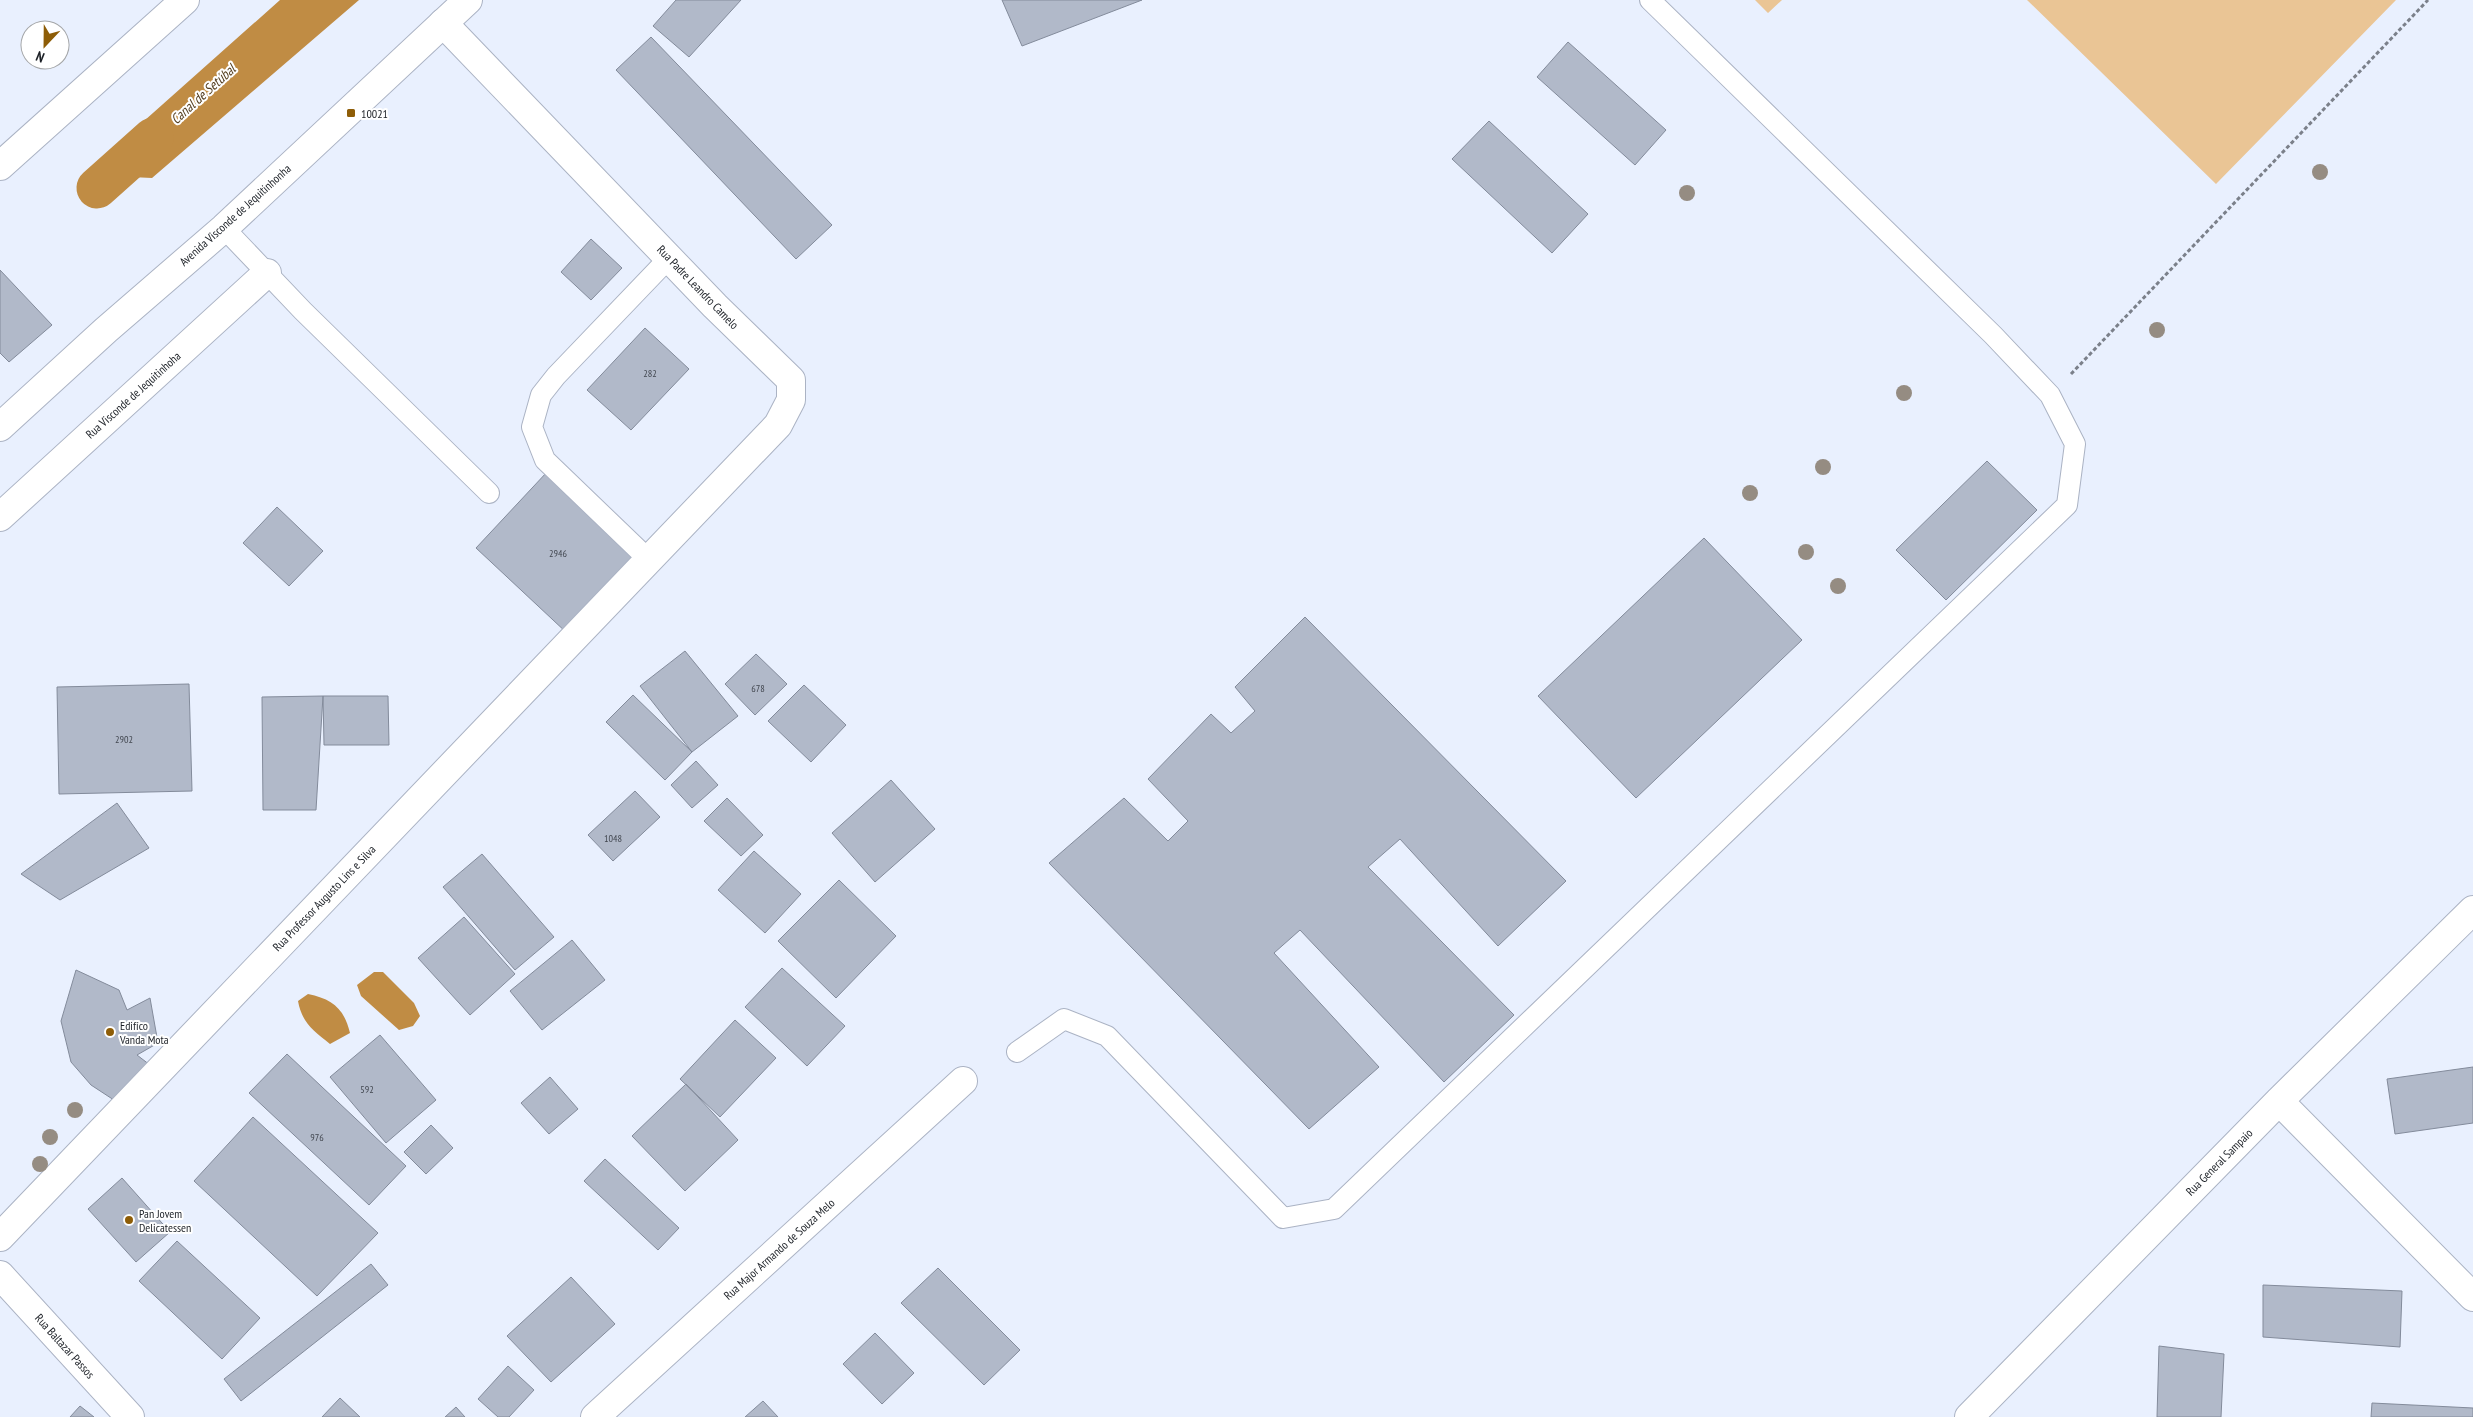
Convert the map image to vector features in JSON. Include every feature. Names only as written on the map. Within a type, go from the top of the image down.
[{"type":"street","points":[[0,166],[185,0]]},
{"type":"street","name":"Avenida Visconde de Jequitinhonha","points":[[0,427],[224,228],[468,0]]},
{"type":"street","name":"Rua Padre Leandro Camelo","points":[[443,23],[669,258],[791,380],[791,400],[778,425],[648,559]]},
{"type":"street","name":"Rua Visconde de Jequitinhoha","points":[[0,517],[267,273]]},
{"type":"street","name":"Rua Professor Augusto Lins e Silva","points":[[0,1237],[648,559]]},
{"type":"street","name":"Rua General Sampaio","points":[[1969,1417],[2279,1101],[2473,910]]},
{"type":"street","name":"Rua Major Armando de Souza Melo","points":[[595,1417],[963,1081]]},
{"type":"street","points":[[2279,1101],[2473,1297]]},
{"type":"street","name":"Rua Baltazar Passos","points":[[0,1275],[130,1417]]},
{"type":"lane","points":[[1018,1052],[1064,1019],[1107,1036],[1284,1218],[1334,1209],[2067,505],[2075,444],[2050,395],[1993,335],[1650,0]]},
{"type":"lane","points":[[224,228],[489,493]]},
{"type":"lane","points":[[648,559],[545,460],[532,426],[541,395],[556,376],[669,258]]},
{"type":"path","points":[[2069,376],[2428,0]]},
{"type":"shaded area","points":[[1755,0],[1782,0],[1768,13]]},
{"type":"shaded area","points":[[2027,0],[2396,0],[2216,184]]},
{"type":"water","points":[[280,0],[359,0],[152,178],[110,176],[126,137]]},
{"type":"water","points":[[374,972],[383,972],[414,1003],[420,1016],[413,1026],[399,1030],[361,996],[357,985]]},
{"type":"water","points":[[308,994],[324,999],[336,1006],[344,1017],[350,1033],[330,1044],[313,1030],[305,1021],[298,1001]]},
{"type":"building","points":[[676,0],[741,0],[689,57],[653,26]]},
{"type":"building","points":[[1002,0],[1142,0],[1022,46]]},
{"type":"building","points":[[651,37],[832,225],[796,259],[616,70]]},
{"type":"building","points":[[1568,42],[1666,130],[1635,165],[1537,77]]},
{"type":"building","points":[[1489,121],[1588,214],[1552,253],[1452,159]]},
{"type":"building","points":[[591,239],[622,268],[591,300],[561,272]]},
{"type":"building","points":[[0,270],[52,325],[9,362],[0,353]]},
{"type":"building","points":[[645,328],[689,369],[631,430],[587,390]]},
{"type":"building","points":[[1987,461],[2037,510],[1946,600],[1896,550]]},
{"type":"building","points":[[547,472],[640,559],[568,634],[476,548]]},
{"type":"building","points":[[277,507],[323,551],[289,586],[243,543]]},
{"type":"building","points":[[1704,538],[1802,640],[1636,798],[1538,696]]},
{"type":"building","points":[[1305,617],[1566,881],[1498,946],[1400,839],[1368,867],[1514,1015],[1444,1082],[1300,930],[1274,953],[1379,1067],[1309,1129],[1049,863],[1124,798],[1168,841],[1188,821],[1148,779],[1211,714],[1231,733],[1255,711],[1235,687]]},
{"type":"building","points":[[685,651],[738,716],[692,752],[640,686]]},
{"type":"building","points":[[756,654],[787,684],[755,715],[725,684]]},
{"type":"building","points":[[189,684],[192,791],[59,794],[57,687]]},
{"type":"building","points":[[804,685],[846,725],[811,762],[768,721]]},
{"type":"building","points":[[633,695],[692,752],[665,780],[606,722]]},
{"type":"building","points":[[323,696],[316,810],[263,810],[262,697]]},
{"type":"building","points":[[323,696],[388,696],[389,745],[324,745]]},
{"type":"building","points":[[696,761],[718,785],[692,808],[671,785]]},
{"type":"building","points":[[891,780],[935,829],[875,882],[832,833]]},
{"type":"building","points":[[635,791],[660,817],[613,861],[588,835]]},
{"type":"building","points":[[727,798],[763,835],[741,856],[704,821]]},
{"type":"building","points":[[117,803],[149,848],[60,900],[21,874]]},
{"type":"building","points":[[754,851],[801,894],[765,933],[718,890]]},
{"type":"building","points":[[482,854],[554,937],[515,970],[443,887]]},
{"type":"building","points":[[839,880],[896,936],[836,998],[778,941]]},
{"type":"building","points":[[464,917],[515,974],[470,1015],[418,958]]},
{"type":"building","points":[[572,940],[605,980],[542,1030],[510,991]]},
{"type":"building","points":[[782,968],[845,1026],[807,1066],[745,1007]]},
{"type":"building","name":"Edifíco Vanda Mota","points":[[76,970],[119,990],[127,1010],[150,998],[158,1043],[137,1055],[150,1065],[120,1104],[91,1085],[71,1062],[61,1021]]},
{"type":"building","points":[[735,1020],[776,1058],[720,1117],[680,1079]]},
{"type":"building","points":[[380,1035],[436,1100],[386,1143],[330,1077]]},
{"type":"building","points":[[287,1054],[406,1166],[369,1205],[249,1093]]},
{"type":"building","points":[[2473,1067],[2473,1123],[2395,1134],[2387,1079]]},
{"type":"building","points":[[550,1077],[578,1109],[549,1134],[521,1103]]},
{"type":"building","points":[[686,1084],[738,1140],[685,1191],[632,1136]]},
{"type":"building","points":[[253,1117],[378,1233],[317,1296],[194,1181]]},
{"type":"building","points":[[431,1125],[453,1148],[426,1174],[404,1152]]},
{"type":"building","points":[[605,1159],[679,1228],[658,1250],[584,1181]]},
{"type":"building","name":"Pan Jovem Delicatessen","points":[[122,1178],[170,1232],[136,1262],[88,1209]]},
{"type":"building","points":[[177,1241],[260,1318],[222,1359],[139,1281]]},
{"type":"building","points":[[371,1264],[388,1285],[241,1401],[224,1379]]},
{"type":"building","points":[[938,1268],[1020,1350],[984,1385],[901,1303]]},
{"type":"building","points":[[571,1277],[615,1324],[551,1382],[507,1336]]},
{"type":"building","points":[[2263,1285],[2402,1291],[2400,1347],[2263,1337]]},
{"type":"building","points":[[875,1333],[914,1373],[882,1404],[843,1364]]},
{"type":"building","points":[[2159,1346],[2224,1354],[2221,1417],[2157,1417]]},
{"type":"building","points":[[508,1366],[534,1390],[509,1417],[498,1417],[478,1399]]},
{"type":"building","points":[[340,1398],[360,1417],[322,1417]]},
{"type":"building","points":[[763,1401],[778,1417],[745,1417]]},
{"type":"building","points":[[2372,1403],[2473,1408],[2473,1417],[2371,1417]]},
{"type":"building","points":[[80,1406],[94,1417],[70,1417]]},
{"type":"building","points":[[456,1407],[465,1417],[445,1417]]},
{"type":"waterway","name":"Canal de Setúbal","points":[[97,188],[153,138]]},
{"type":"place","name":"10021","points":[[351,113]]},
{"type":"place","name":"Edifíco Vanda Mota","points":[[110,1032]]},
{"type":"place","name":"Pan Jovem Delicatessen","points":[[129,1220]]}]
